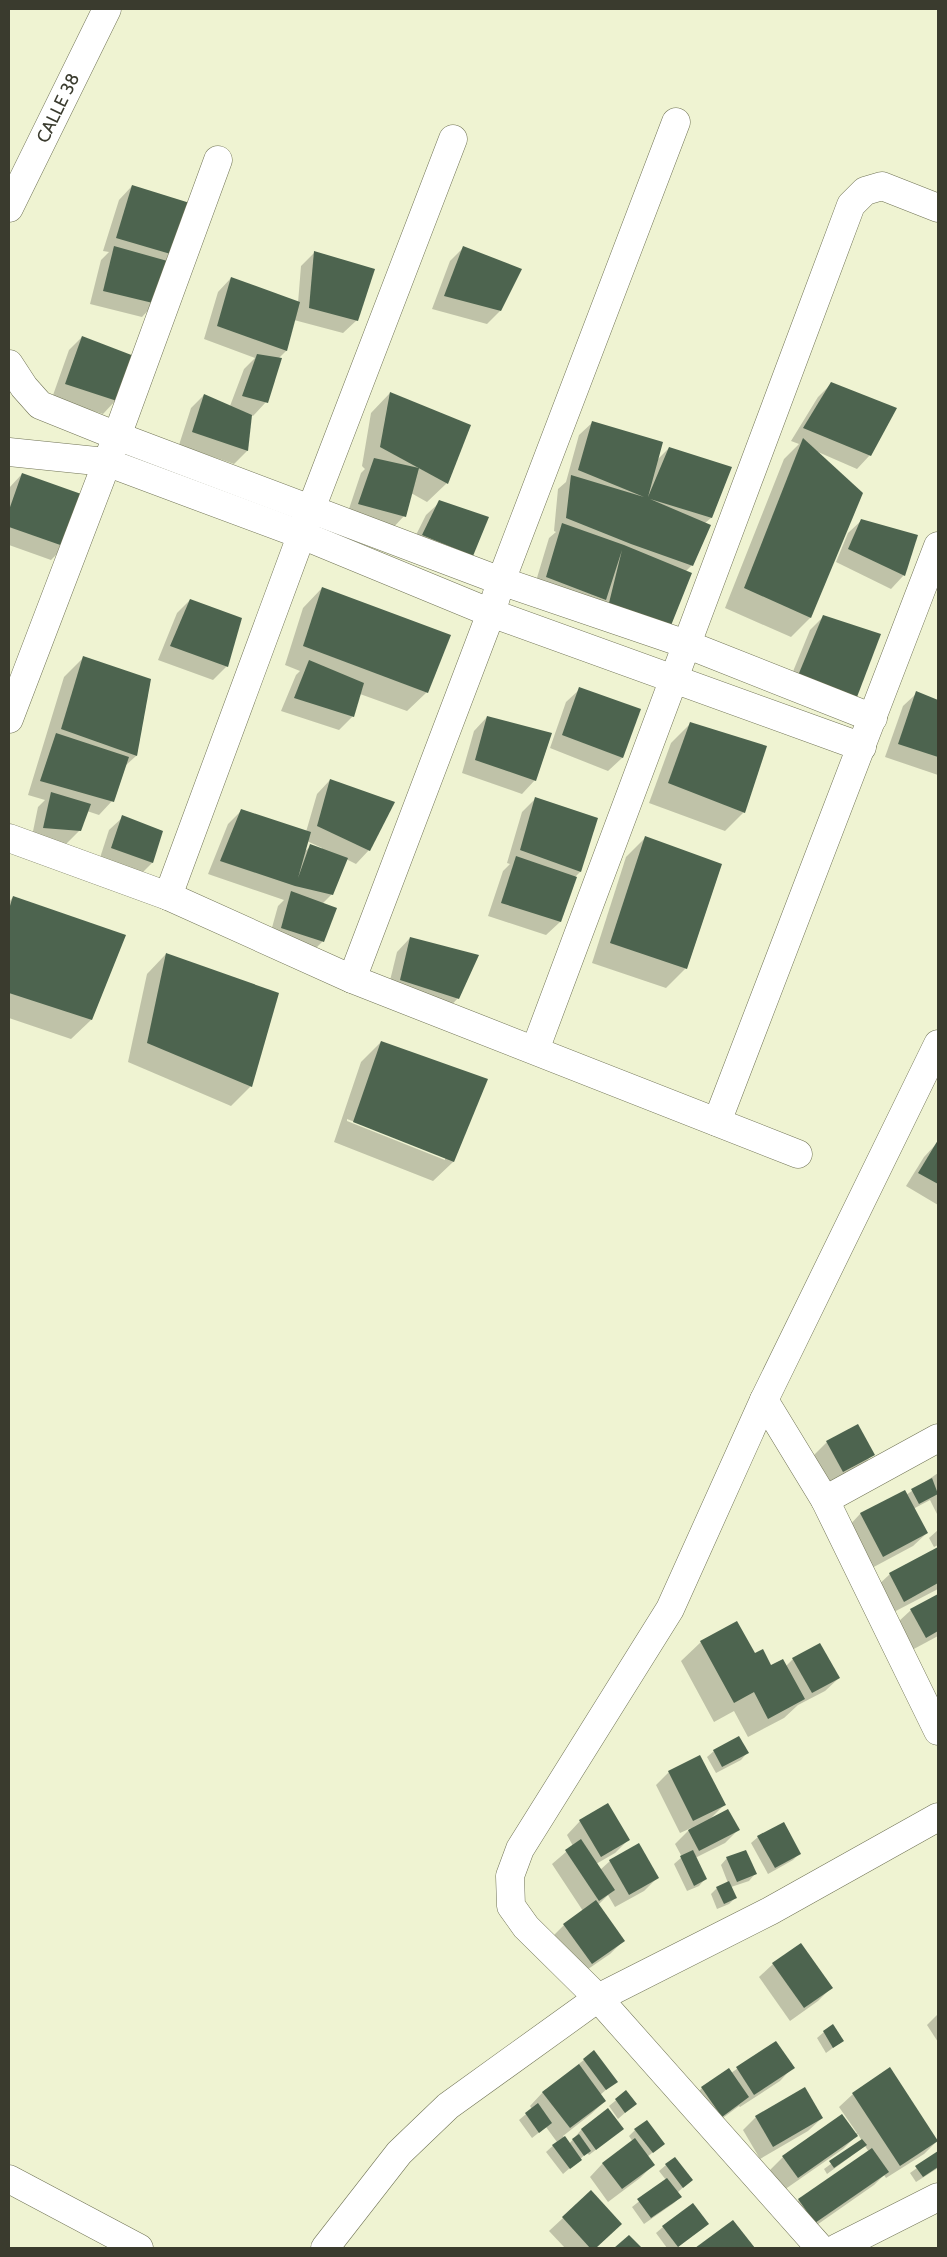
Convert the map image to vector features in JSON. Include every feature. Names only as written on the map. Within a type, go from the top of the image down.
[{"type":"street","name":"CALLE 38","points":[[9,208],[107,9]]},
{"type":"street","points":[[352,979],[676,122]]},
{"type":"street","points":[[168,896],[311,509],[453,139]]},
{"type":"street","points":[[9,719],[117,436],[218,160]]},
{"type":"street","points":[[535,1050],[851,205],[865,191],[882,186],[938,208]]},
{"type":"street","points":[[9,364],[24,387],[40,405],[501,581],[686,644],[872,718]]},
{"type":"street","points":[[9,452],[106,462],[302,535],[491,613],[672,680],[862,747]]},
{"type":"street","points":[[717,1122],[938,546]]},
{"type":"street","points":[[9,838],[168,896],[352,979],[798,1154]]},
{"type":"street","points":[[820,2248],[598,1998],[526,1927],[511,1906],[510,1876],[520,1849],[670,1609],[764,1400],[938,1044]]},
{"type":"street","points":[[764,1400],[825,1500],[938,1731]]},
{"type":"street","points":[[825,1500],[938,1438]]},
{"type":"street","points":[[325,2248],[400,2153],[448,2106],[598,1998],[770,1911],[938,1817]]},
{"type":"street","points":[[9,2179],[139,2248]]},
{"type":"street","points":[[837,2248],[938,2197]]},
{"type":"building","points":[[132,185],[193,204],[174,255],[116,238]]},
{"type":"building","points":[[114,246],[171,262],[157,304],[103,291]]},
{"type":"building","points":[[463,246],[522,269],[501,311],[444,296]]},
{"type":"building","points":[[314,251],[375,269],[358,321],[309,308]]},
{"type":"building","points":[[231,277],[300,302],[287,351],[217,326]]},
{"type":"building","points":[[82,336],[134,356],[117,401],[65,384]]},
{"type":"building","points":[[257,354],[282,358],[268,403],[242,396]]},
{"type":"building","points":[[831,382],[897,408],[871,456],[803,428]]},
{"type":"building","points":[[390,392],[471,425],[448,484],[380,447]]},
{"type":"building","points":[[204,394],[252,415],[248,451],[192,432]]},
{"type":"building","points":[[592,421],[663,442],[648,497],[669,447],[732,467],[712,518],[650,499],[711,525],[693,566],[566,518],[571,475],[644,497],[578,470]]},
{"type":"building","points":[[803,438],[863,493],[811,618],[744,588]]},
{"type":"building","points":[[374,458],[419,468],[406,517],[358,504]]},
{"type":"building","points":[[22,473],[84,495],[66,547],[9,527],[9,510]]},
{"type":"building","points":[[439,500],[489,517],[473,556],[422,535]]},
{"type":"building","points":[[861,519],[918,535],[905,576],[848,549]]},
{"type":"building","points":[[562,523],[624,545],[692,573],[670,628],[608,607],[622,550],[606,600],[546,577]]},
{"type":"building","points":[[322,587],[451,635],[428,693],[303,646]]},
{"type":"building","points":[[190,599],[242,618],[228,667],[170,646]]},
{"type":"building","points":[[823,615],[881,634],[857,697],[797,678]]},
{"type":"building","points":[[83,656],[151,679],[137,756],[61,729]]},
{"type":"building","points":[[309,660],[364,683],[354,717],[294,698]]},
{"type":"building","points":[[579,687],[641,709],[623,758],[562,735]]},
{"type":"building","points":[[916,691],[938,700],[938,757],[898,744]]},
{"type":"building","points":[[487,716],[552,733],[536,781],[475,760]]},
{"type":"building","points":[[690,722],[767,746],[745,813],[668,783]]},
{"type":"building","points":[[56,733],[129,757],[114,802],[40,781]]},
{"type":"building","points":[[330,779],[395,802],[370,851],[317,826]]},
{"type":"building","points":[[51,792],[91,804],[81,831],[43,828]]},
{"type":"building","points":[[535,797],[598,818],[581,872],[520,850]]},
{"type":"building","points":[[241,809],[311,832],[298,878],[310,844],[348,858],[333,895],[295,886],[220,861]]},
{"type":"building","points":[[122,815],[163,831],[153,863],[111,848]]},
{"type":"building","points":[[645,836],[722,864],[687,969],[610,943]]},
{"type":"building","points":[[516,856],[577,877],[561,922],[501,903]]},
{"type":"building","points":[[291,891],[337,908],[324,942],[281,928]]},
{"type":"building","points":[[13,896],[126,935],[92,1020],[9,993],[9,909]]},
{"type":"building","points":[[410,937],[479,955],[459,999],[400,980]]},
{"type":"building","points":[[166,953],[279,993],[252,1087],[147,1043]]},
{"type":"building","points":[[381,1041],[488,1079],[454,1162],[353,1122]]},
{"type":"building","points":[[938,1140],[938,1184],[918,1173]]},
{"type":"building","points":[[858,1424],[875,1455],[843,1472],[826,1441]]},
{"type":"building","points":[[932,1478],[938,1494],[919,1504],[911,1489]]},
{"type":"building","points":[[905,1490],[928,1533],[883,1557],[860,1513]]},
{"type":"building","points":[[938,1547],[938,1583],[904,1602],[889,1573]]},
{"type":"building","points":[[938,1594],[938,1631],[926,1638],[910,1609]]},
{"type":"building","points":[[737,1621],[755,1653],[763,1649],[771,1665],[783,1659],[805,1699],[768,1719],[754,1692],[734,1703],[700,1641]]},
{"type":"building","points":[[820,1643],[840,1678],[812,1693],[792,1658]]},
{"type":"building","points":[[739,1736],[749,1753],[722,1767],[713,1750]]},
{"type":"building","points":[[700,1755],[726,1805],[693,1821],[668,1771]]},
{"type":"building","points":[[608,1803],[630,1840],[601,1857],[579,1820]]},
{"type":"building","points":[[728,1809],[740,1830],[699,1851],[688,1830]]},
{"type":"building","points":[[784,1822],[801,1854],[775,1868],[757,1836]]},
{"type":"building","points":[[581,1839],[615,1890],[599,1901],[565,1850]]},
{"type":"building","points":[[639,1843],[659,1878],[629,1895],[609,1860]]},
{"type":"building","points":[[693,1850],[707,1879],[694,1886],[680,1856]]},
{"type":"building","points":[[746,1850],[757,1874],[737,1882],[726,1857]]},
{"type":"building","points":[[729,1881],[737,1898],[724,1904],[716,1887]]},
{"type":"building","points":[[596,1900],[625,1941],[592,1964],[563,1924]]},
{"type":"building","points":[[801,1943],[833,1988],[804,2008],[772,1963]]},
{"type":"building","points":[[833,2024],[844,2041],[833,2048],[823,2031]]},
{"type":"building","points":[[776,2041],[795,2068],[754,2095],[736,2067]]},
{"type":"building","points":[[594,2050],[618,2082],[606,2090],[583,2059]]},
{"type":"building","points":[[579,2064],[606,2101],[570,2128],[542,2092]]},
{"type":"building","points":[[890,2067],[938,2141],[900,2166],[852,2093]]},
{"type":"building","points":[[729,2068],[749,2097],[722,2117],[701,2087]]},
{"type":"building","points":[[805,2087],[823,2118],[773,2147],[755,2116]]},
{"type":"building","points":[[626,2090],[637,2104],[625,2113],[615,2099]]},
{"type":"building","points":[[538,2103],[552,2123],[539,2133],[525,2113]]},
{"type":"building","points":[[608,2108],[624,2129],[596,2150],[581,2129]]},
{"type":"building","points":[[842,2114],[858,2136],[798,2178],[782,2156]]},
{"type":"building","points":[[647,2120],[665,2144],[653,2153],[634,2129]]},
{"type":"building","points":[[579,2134],[591,2151],[584,2156],[572,2139]]},
{"type":"building","points":[[565,2136],[582,2160],[570,2169],[552,2145]]},
{"type":"building","points":[[635,2138],[655,2165],[622,2189],[602,2163]]},
{"type":"building","points":[[862,2139],[867,2145],[834,2168],[829,2161]]},
{"type":"building","points":[[872,2148],[889,2172],[815,2223],[798,2199]]},
{"type":"building","points":[[938,2151],[938,2167],[923,2177],[915,2166]]},
{"type":"building","points":[[675,2157],[693,2180],[683,2188],[665,2164]]},
{"type":"building","points":[[667,2178],[682,2197],[651,2218],[637,2199]]},
{"type":"building","points":[[591,2190],[622,2224],[596,2248],[590,2248],[562,2217]]},
{"type":"building","points":[[693,2203],[709,2224],[678,2247],[662,2226]]},
{"type":"building","points":[[733,2220],[755,2248],[695,2248]]},
{"type":"building","points":[[629,2235],[642,2248],[614,2248]]}]
